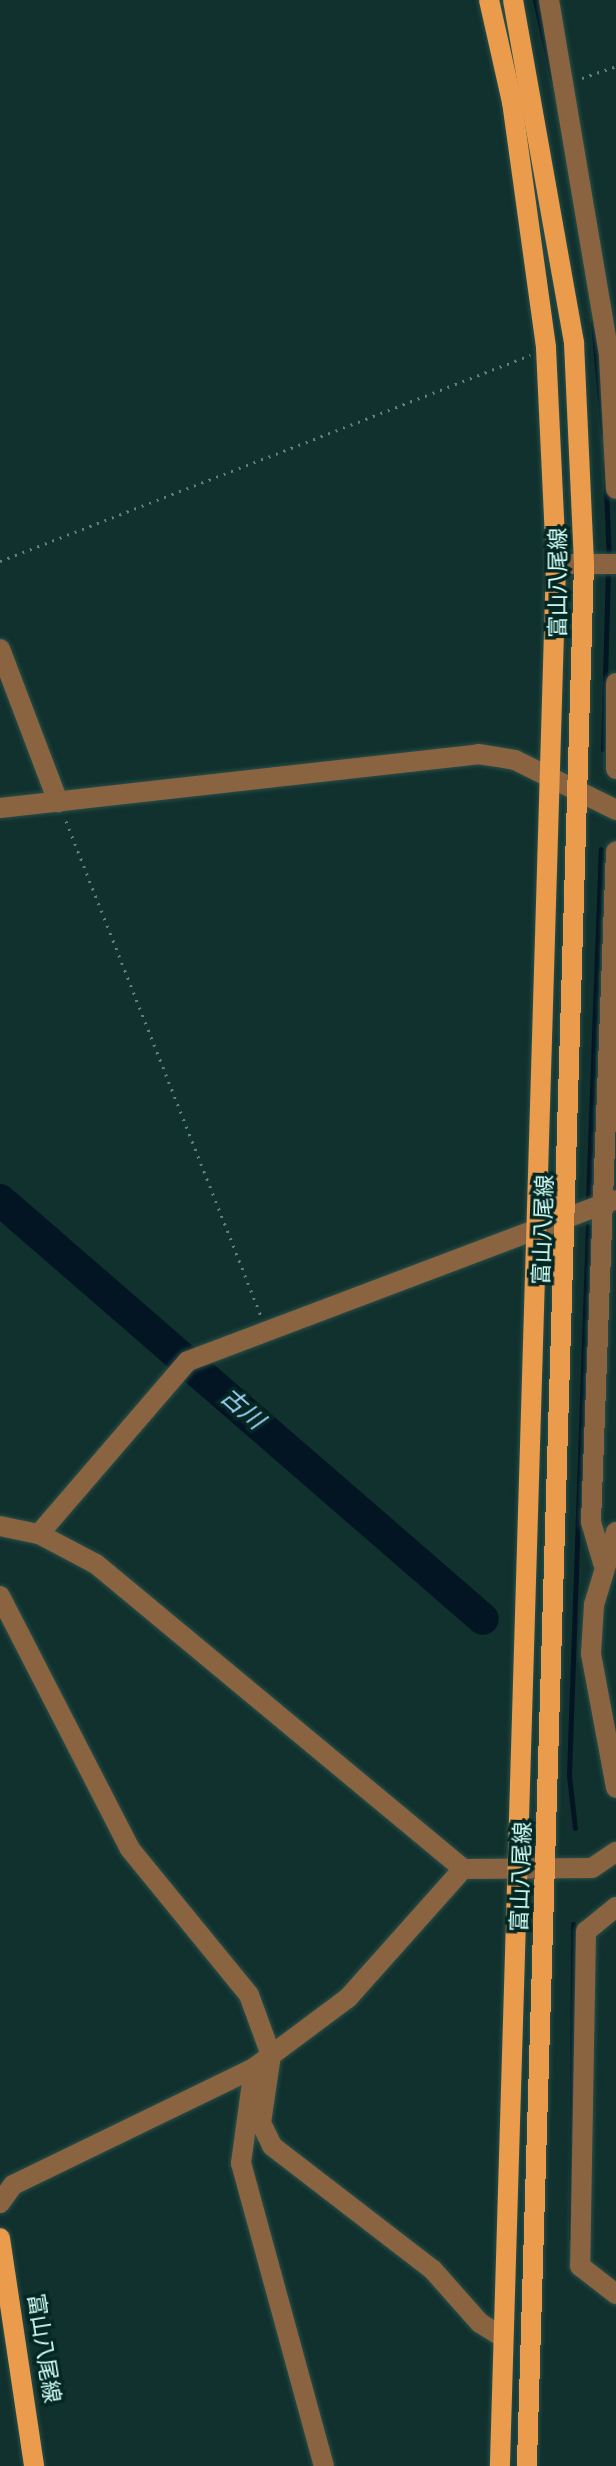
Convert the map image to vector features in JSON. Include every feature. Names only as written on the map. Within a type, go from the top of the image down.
[{"type":"main road","name":"富山八尾線","points":[[489,0],[512,102],[546,348],[556,564],[555,778],[516,1870],[500,2466]]},
{"type":"main road","name":"富山八尾線","points":[[513,0],[574,343],[584,564],[567,1217],[527,2466]]},
{"type":"main road","name":"富山八尾線","points":[[0,2238],[34,2466]]},
{"type":"street","points":[[549,0],[607,342],[616,489]]},
{"type":"street","points":[[556,564],[616,564]]},
{"type":"street","points":[[0,649],[58,802]]},
{"type":"street","points":[[616,683],[616,769]]},
{"type":"street","points":[[0,808],[478,754],[555,778],[579,794],[616,810]]},
{"type":"street","points":[[603,1563],[591,1522],[610,1202],[616,851]]},
{"type":"street","points":[[39,1534],[188,1361],[538,1224],[610,1202]]},
{"type":"street","points":[[0,1526],[39,1534],[96,1564],[463,1869],[592,1868],[615,1856]]},
{"type":"street","points":[[616,1532],[603,1563],[591,1654],[616,1788]]},
{"type":"street","points":[[0,1596],[117,1828],[249,1995],[271,2055],[261,2123],[272,2146],[432,2269],[480,2323],[502,2337]]},
{"type":"street","points":[[0,2203],[26,2177],[254,2068],[348,1998],[463,1869]]},
{"type":"street","points":[[616,1907],[586,1931],[580,2266],[616,2294]]},
{"type":"street","points":[[254,2068],[241,2163],[324,2466]]},
{"type":"path","points":[[0,561],[546,348]]},
{"type":"path","points":[[58,802],[266,1329]]},
{"type":"waterway","points":[[535,0],[553,81]]},
{"type":"waterway","points":[[593,323],[603,433]]},
{"type":"waterway","points":[[605,463],[609,561]]},
{"type":"waterway","points":[[603,749],[608,571]]},
{"type":"waterway","points":[[588,1201],[601,849]]},
{"type":"waterway","name":"古川","points":[[0,1200],[483,1619]]},
{"type":"waterway","points":[[575,1828],[569,1775],[588,1226]]},
{"type":"waterway","points":[[571,2239],[573,1924]]}]
